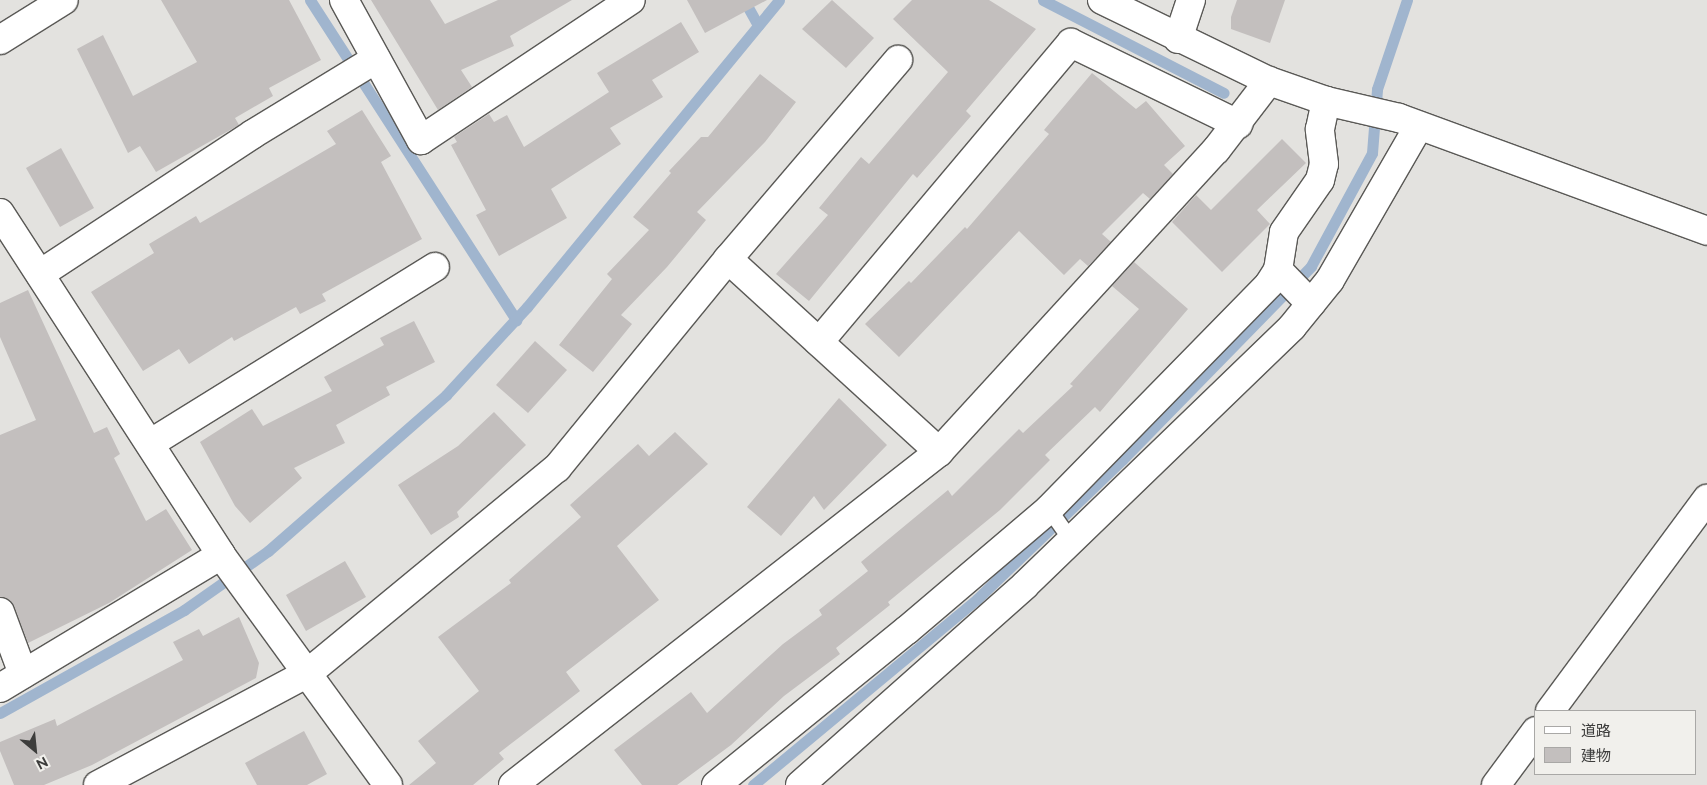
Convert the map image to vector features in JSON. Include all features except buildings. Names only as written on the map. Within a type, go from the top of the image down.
[{"type":"street","points":[[0,40],[64,0]]},
{"type":"street","points":[[344,0],[420,140],[631,0]]},
{"type":"street","points":[[1102,0],[1178,39],[1269,81],[1326,101],[1376,112],[1419,126],[1707,231]]},
{"type":"street","points":[[1178,39],[1191,0]]},
{"type":"street","points":[[820,342],[1071,43],[1238,124]]},
{"type":"street","points":[[40,274],[253,134],[376,59]]},
{"type":"street","points":[[98,785],[308,673],[557,468],[728,259],[898,60]]},
{"type":"street","points":[[513,785],[939,452],[1238,124],[1269,81]]},
{"type":"street","points":[[800,785],[1071,540],[1292,327],[1294,287],[1284,232],[1320,180],[1324,164],[1320,129],[1326,101]]},
{"type":"street","points":[[716,785],[907,630],[1049,509],[1269,284],[1294,287],[1335,272],[1419,126]]},
{"type":"street","points":[[0,213],[151,442],[224,559],[388,785]]},
{"type":"street","points":[[728,259],[939,452]]},
{"type":"street","points":[[151,442],[434,267]]},
{"type":"street","points":[[1551,710],[1707,499]]},
{"type":"street","points":[[0,688],[224,559]]},
{"type":"street","points":[[0,612],[23,674]]},
{"type":"street","points":[[1496,785],[1534,734]]},
{"type":"lane","points":[[1049,509],[1071,540]]},
{"type":"waterway","points":[[310,0],[516,320]]},
{"type":"waterway","points":[[744,0],[758,25]]},
{"type":"waterway","points":[[0,713],[184,610],[268,551],[446,395],[527,307],[779,0]]},
{"type":"waterway","points":[[1043,0],[1224,93]]},
{"type":"waterway","points":[[753,785],[977,599],[1122,460],[1311,266],[1372,153],[1377,89],[1407,0]]}]
